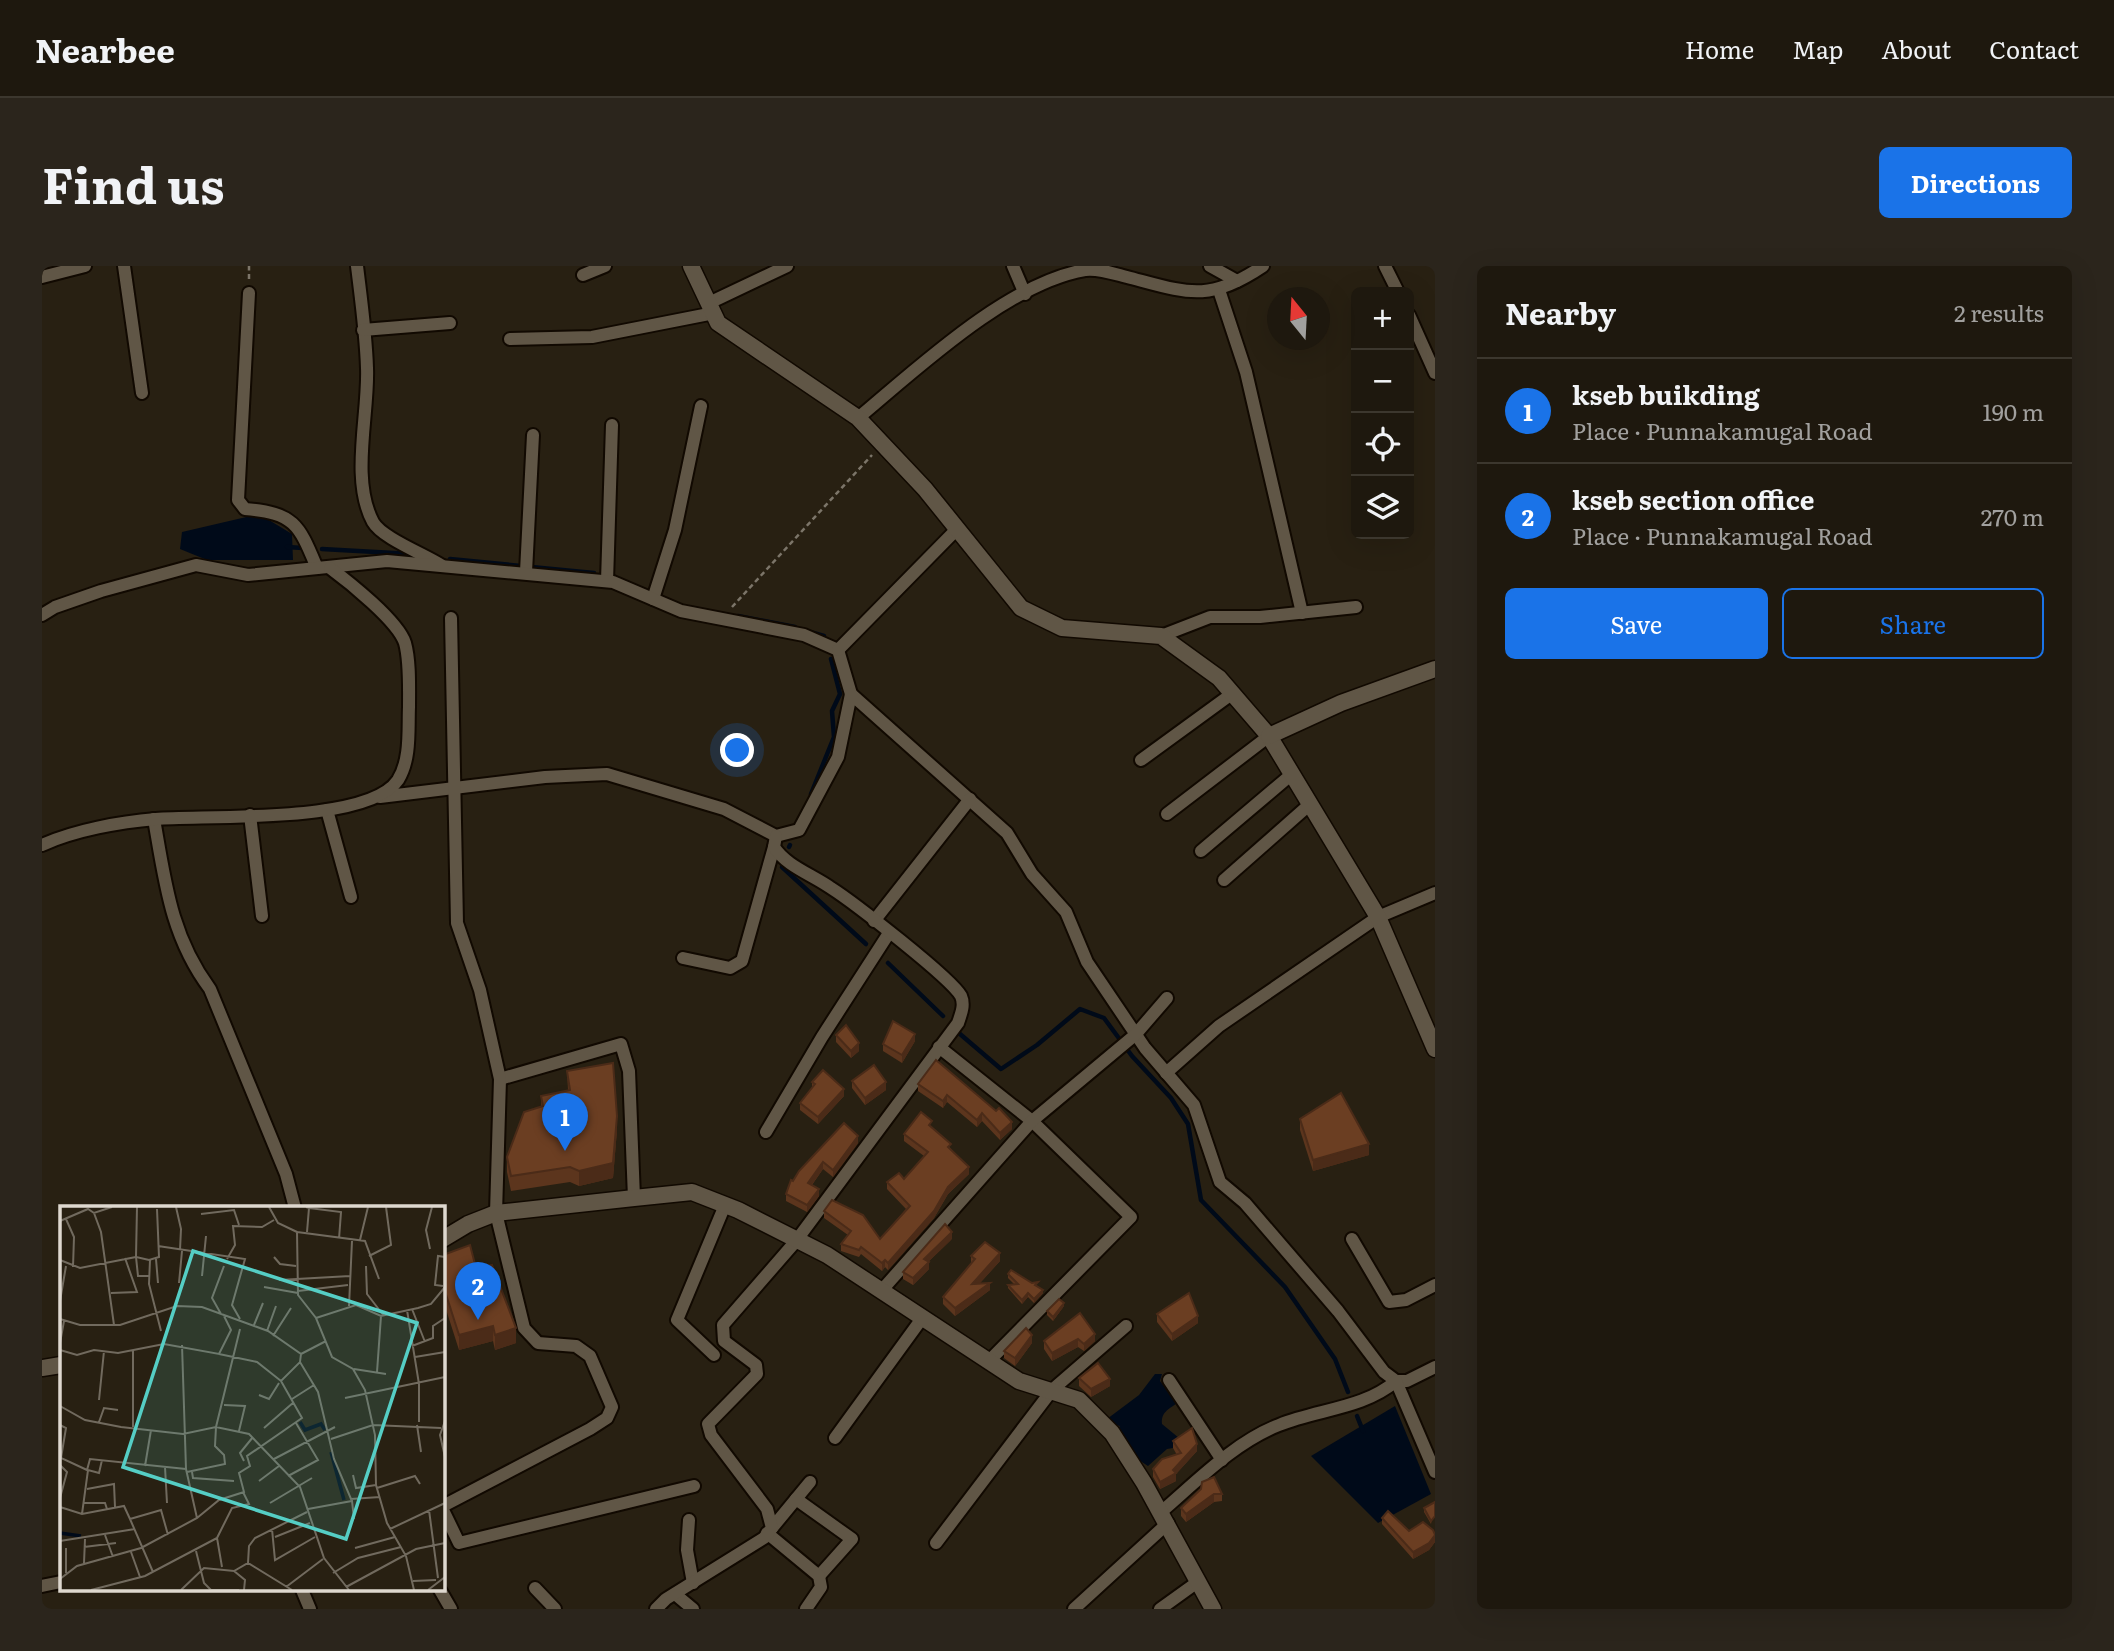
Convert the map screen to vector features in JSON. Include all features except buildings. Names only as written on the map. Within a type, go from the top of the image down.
[{"type":"street","points":[[45,273],[85,266]]},
{"type":"street","points":[[124,266],[142,393]]},
{"type":"street","points":[[357,266],[367,369],[363,414],[365,501],[374,524],[394,540],[442,566]]},
{"type":"street","points":[[583,275],[605,266]]},
{"type":"street","points":[[691,266],[718,323],[858,418],[957,529],[1021,608],[1062,628],[1161,636],[1210,617],[1260,617],[1356,607]]},
{"type":"street","points":[[510,339],[592,337],[711,308],[787,266]]},
{"type":"street","points":[[1013,266],[1026,293]]},
{"type":"street","points":[[1210,266],[1237,281]]},
{"type":"street","points":[[858,418],[939,350],[1026,293],[1063,275],[1089,269],[1196,294],[1219,290],[1263,266]]},
{"type":"street","points":[[1385,266],[1396,287]]},
{"type":"street","points":[[1219,290],[1246,372],[1303,613]]},
{"type":"street","points":[[249,293],[238,499],[246,509],[262,510],[290,520],[301,529],[323,568],[365,593],[404,641],[409,694],[407,755],[398,779],[380,797]]},
{"type":"street","points":[[363,330],[450,323]]},
{"type":"street","points":[[1414,326],[1435,373]]},
{"type":"street","points":[[653,599],[675,530],[701,406]]},
{"type":"street","points":[[607,581],[612,425]]},
{"type":"street","points":[[526,572],[533,435]]},
{"type":"street","points":[[838,650],[957,529]]},
{"type":"street","points":[[42,615],[55,607],[101,591],[196,565],[248,575],[387,561],[607,581],[681,611],[804,635],[838,650],[851,694],[838,757],[799,830],[775,842],[742,961],[730,968],[682,958]]},
{"type":"street","points":[[444,1507],[590,1429],[607,1418],[612,1407],[590,1356],[576,1346],[538,1343],[524,1328],[496,1213],[500,1079],[480,990],[457,923],[451,618]]},
{"type":"street","points":[[1161,636],[1219,678],[1269,736],[1378,916],[1435,1049]]},
{"type":"street","points":[[1167,814],[1269,736],[1341,703],[1435,669]]},
{"type":"street","points":[[1140,760],[1233,693]]},
{"type":"street","points":[[851,694],[1007,833],[1032,874],[1066,912],[1087,962],[1135,1035],[1166,1073],[1182,1087],[1194,1105],[1220,1182],[1245,1203],[1338,1311],[1384,1372],[1396,1381],[1435,1472]]},
{"type":"street","points":[[42,845],[93,830],[154,819],[327,810],[380,797],[545,777],[607,774],[724,809],[775,842],[780,856],[834,889],[961,996],[963,1008],[958,1023],[796,1241],[723,1325],[724,1341],[757,1365],[757,1374],[708,1424],[717,1445],[733,1462],[766,1509],[770,1531],[819,1576],[821,1587],[806,1609]]},
{"type":"street","points":[[1200,851],[1292,774]]},
{"type":"street","points":[[874,921],[971,799]]},
{"type":"street","points":[[1224,880],[1309,805]]},
{"type":"street","points":[[327,810],[351,897]]},
{"type":"street","points":[[250,815],[262,916]]},
{"type":"street","points":[[154,819],[163,870],[181,941],[190,963],[210,989],[286,1174],[294,1206]]},
{"type":"street","points":[[1166,1073],[1219,1026],[1378,916],[1435,893]]},
{"type":"street","points":[[766,1132],[822,1037],[889,933]]},
{"type":"street","points":[[882,1290],[1032,1121],[1135,1035],[1167,998]]},
{"type":"street","points":[[500,1079],[621,1044],[629,1071],[634,1198]]},
{"type":"street","points":[[939,1047],[1032,1121],[1130,1217],[988,1362]]},
{"type":"street","points":[[444,1238],[468,1224],[496,1213],[692,1192],[725,1205],[827,1255],[1019,1381],[1079,1400],[1111,1433],[1164,1517],[1213,1609]]},
{"type":"street","points":[[714,1355],[677,1320],[725,1205]]},
{"type":"street","points":[[1352,1238],[1389,1301],[1406,1300],[1435,1286]]},
{"type":"street","points":[[835,1438],[923,1317]]},
{"type":"street","points":[[936,1543],[1052,1390],[1126,1326]]},
{"type":"street","points":[[42,1368],[60,1365]]},
{"type":"street","points":[[1074,1609],[1222,1460],[1277,1425],[1363,1401],[1381,1394],[1396,1381],[1407,1381],[1435,1367]]},
{"type":"street","points":[[1169,1380],[1222,1460]]},
{"type":"street","points":[[656,1609],[770,1531],[810,1482]]},
{"type":"street","points":[[444,1510],[459,1543],[694,1486]]},
{"type":"street","points":[[796,1499],[852,1539],[819,1576]]},
{"type":"street","points":[[689,1520],[687,1550],[693,1583]]},
{"type":"street","points":[[1160,1609],[1199,1581]]},
{"type":"street","points":[[42,1586],[60,1582]]},
{"type":"street","points":[[535,1588],[555,1609]]},
{"type":"street","points":[[303,1592],[310,1609]]},
{"type":"street","points":[[441,1592],[451,1609]]},
{"type":"street","points":[[675,1594],[693,1609]]},
{"type":"path","points":[[723,618],[883,443]]},
{"type":"water","points":[[259,514],[292,534],[293,560],[207,560],[180,549],[182,532]]},
{"type":"water","points":[[1155,1374],[1162,1374],[1160,1381],[1170,1394],[1177,1396],[1177,1403],[1164,1414],[1162,1424],[1179,1438],[1173,1448],[1167,1449],[1148,1466],[1128,1453],[1115,1432],[1120,1426],[1111,1424],[1107,1419],[1139,1395]]},
{"type":"water","points":[[1395,1406],[1431,1494],[1378,1523],[1311,1456]]},
{"type":"waterway","points":[[287,547],[303,548]]},
{"type":"waterway","points":[[322,549],[412,554]]},
{"type":"waterway","points":[[450,559],[594,573]]},
{"type":"waterway","points":[[738,616],[795,627]]},
{"type":"waterway","points":[[810,632],[824,636]]},
{"type":"waterway","points":[[811,794],[834,737],[832,711],[840,694],[831,659]]},
{"type":"waterway","points":[[782,867],[866,944]]},
{"type":"waterway","points":[[888,963],[943,1016]]},
{"type":"waterway","points":[[960,1034],[1001,1069],[1037,1045],[1080,1009],[1104,1018],[1132,1056],[1171,1098],[1188,1124],[1201,1200],[1285,1287],[1335,1359],[1348,1392]]},
{"type":"waterway","points":[[1357,1416],[1363,1431]]},
{"type":"place","name":"kseb buikding","points":[[565,1151]]},
{"type":"place","name":"kseb section office","points":[[478,1320]]}]
